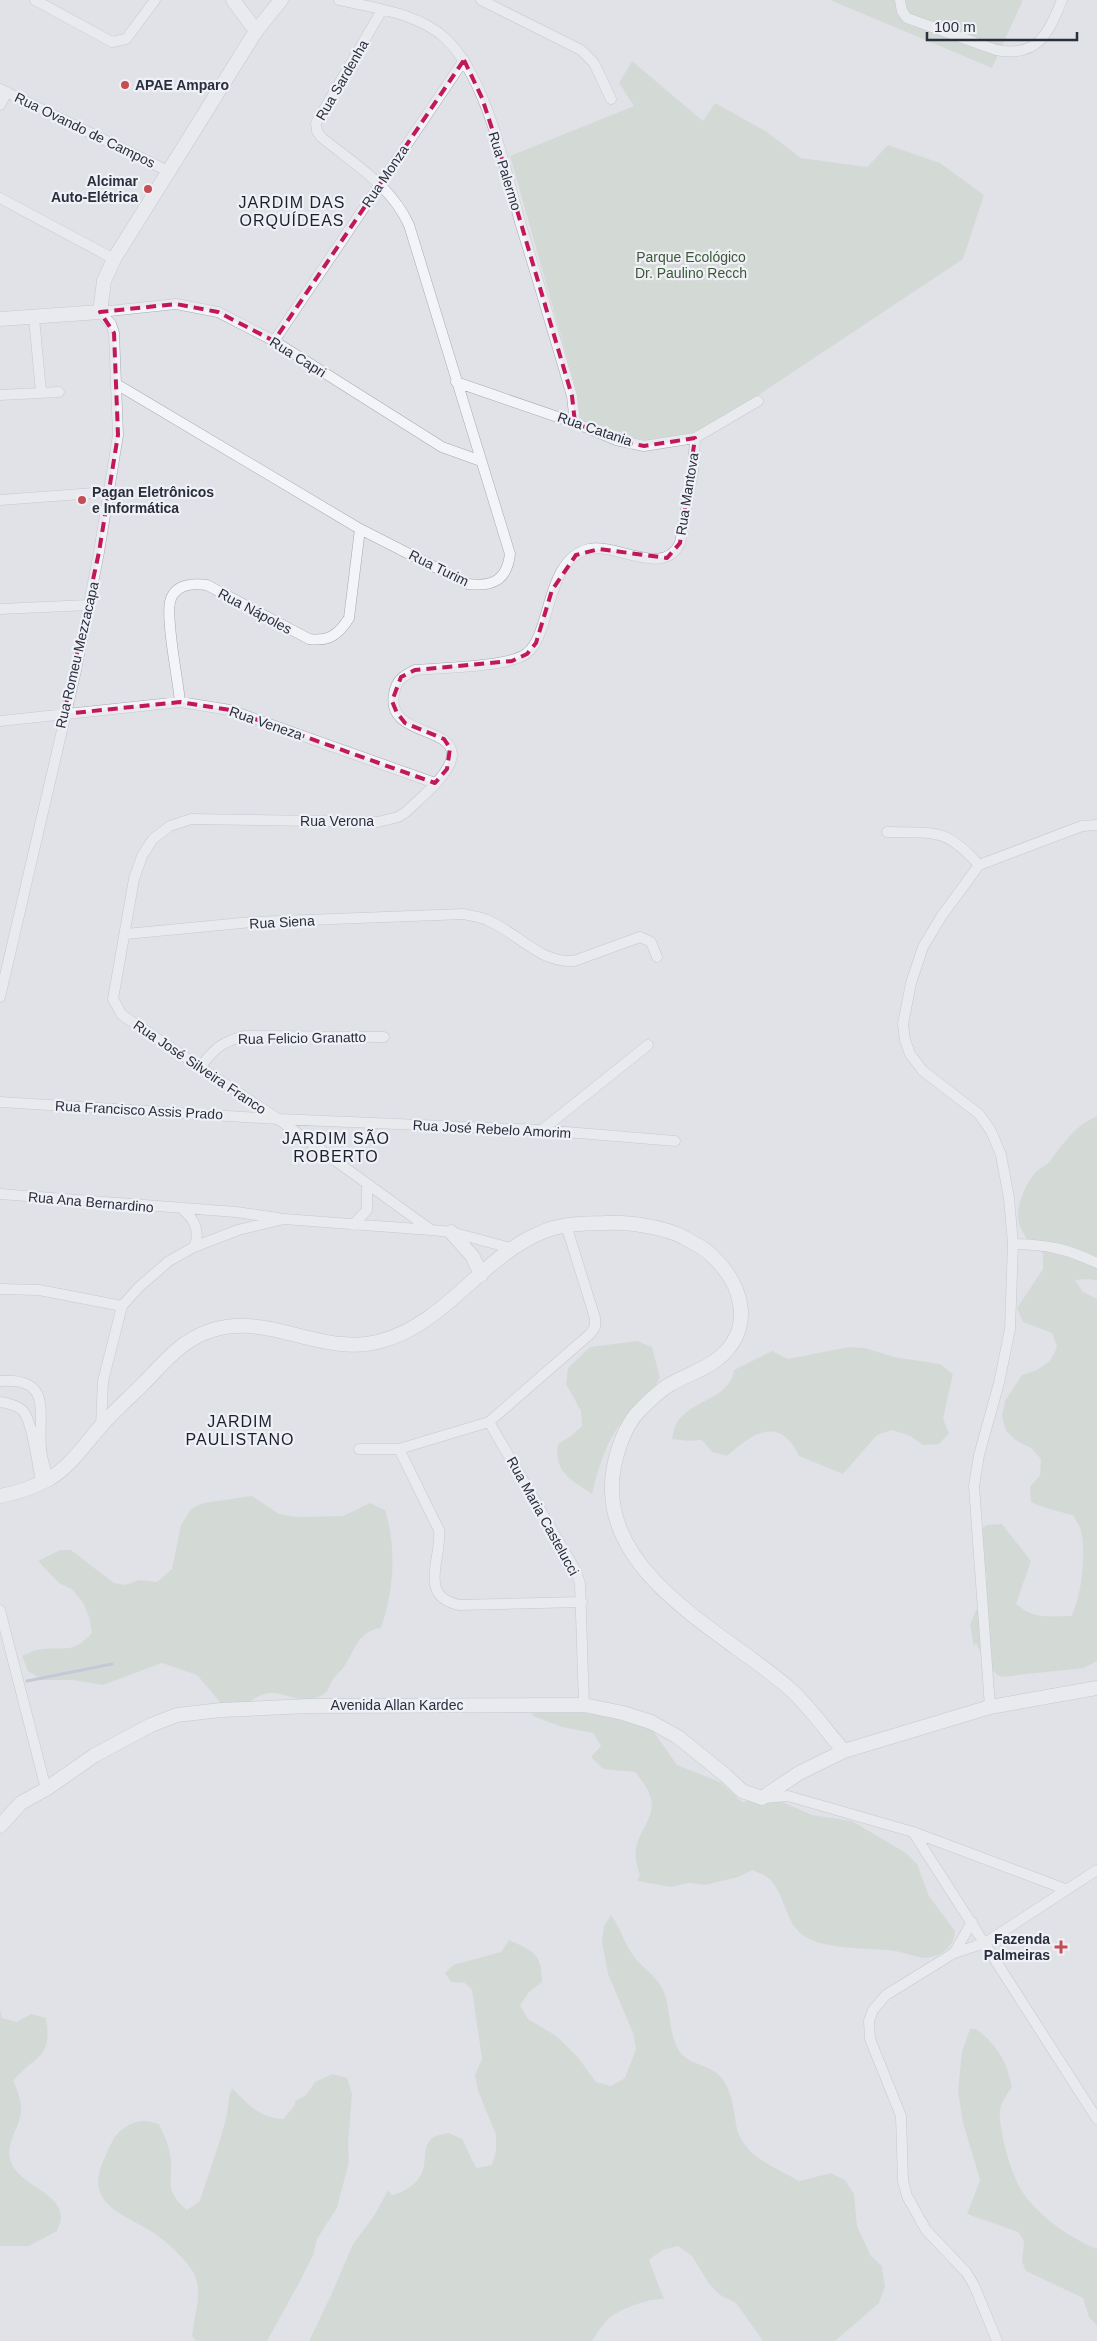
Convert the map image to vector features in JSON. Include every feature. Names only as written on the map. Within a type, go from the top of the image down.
[{"type":"street","points":[[35,0],[112,42],[126,39],[155,0]]},
{"type":"street","points":[[233,0],[256,31]]},
{"type":"street","points":[[0,319],[100,312],[104,281],[114,259],[170,172],[256,31],[281,0]]},
{"type":"street","name":"Rua Palermo","points":[[339,0],[382,10],[420,22],[443,36],[464,60],[482,98],[501,156],[572,396],[576,423]]},
{"type":"street","points":[[481,0],[581,50],[594,63],[611,99]]},
{"type":"street","points":[[900,0],[902,11],[907,18],[996,50],[1010,53],[1023,51],[1040,42],[1051,27],[1062,0]]},
{"type":"street","name":"Rua Sardenha","points":[[380,183],[321,137],[317,131],[316,123],[382,10]]},
{"type":"street","name":"Rua Monza","points":[[274,341],[464,60]]},
{"type":"street","points":[[0,105],[3,90]]},
{"type":"street","name":"Rua Ovando de Campos","points":[[3,90],[170,172]]},
{"type":"street","name":"Rua Turim","points":[[118,385],[360,529],[468,584],[483,586],[497,581],[508,568],[510,554],[409,225],[402,209],[380,183]]},
{"type":"street","points":[[0,198],[114,259]]},
{"type":"street","name":"Rua Capri","points":[[100,312],[176,304],[218,312],[274,341],[442,447],[482,461]]},
{"type":"street","name":"Rua Romeu Mezzacapa","points":[[0,997],[4,965],[89,605],[118,435],[118,385],[114,333],[110,324],[100,312]]},
{"type":"street","points":[[34,318],[40,392]]},
{"type":"street","name":"Rua Catania","points":[[456,382],[576,423],[616,440],[644,446],[695,438],[758,400]]},
{"type":"street","points":[[0,395],[59,392]]},
{"type":"street","name":"Rua Mantova","points":[[552,590],[562,570],[571,560],[588,549],[599,549],[655,559],[667,558],[675,552],[680,543],[693,472],[695,438]]},
{"type":"street","points":[[0,500],[108,492]]},
{"type":"street","name":"Rua Nápoles","points":[[180,702],[170,620],[170,601],[179,588],[193,583],[207,585],[309,639],[320,641],[332,637],[342,630],[349,618],[360,529]]},
{"type":"street","name":"Rua Verona","points":[[116,1008],[113,998],[126,934],[134,879],[142,856],[153,839],[170,826],[191,820],[378,822],[389,820],[406,812],[447,769],[452,756],[450,748],[444,739],[405,723],[397,712],[392,701],[401,677],[415,670],[512,661],[527,654],[536,642],[552,590]]},
{"type":"street","points":[[0,609],[89,605]]},
{"type":"street","name":"Rua Veneza","points":[[0,721],[180,702],[230,710],[435,783]]},
{"type":"street","points":[[990,1706],[974,1486],[979,1455],[999,1383],[1010,1329],[1013,1244],[1009,1198],[1001,1154],[991,1130],[980,1114],[923,1072],[910,1054],[905,1040],[903,1024],[911,983],[924,947],[941,917],[980,865],[1082,826],[1097,825]]},
{"type":"street","points":[[886,832],[933,833],[946,836],[962,845],[980,865]]},
{"type":"street","name":"Rua Siena","points":[[126,934],[252,922],[464,914],[487,919],[550,959],[563,962],[574,961],[640,937],[651,942],[657,957]]},
{"type":"street","name":"Rua José Silveira Franco","points":[[116,1008],[122,1014],[278,1119],[431,1230]]},
{"type":"street","name":"Rua Felicio Granatto","points":[[201,1066],[214,1049],[228,1040],[244,1036],[384,1037]]},
{"type":"street","points":[[542,1130],[648,1045]]},
{"type":"street","name":"Rua Francisco Assis Prado","points":[[0,1102],[278,1119]]},
{"type":"street","name":"Rua José Rebelo Amorim","points":[[278,1119],[542,1130],[676,1141]]},
{"type":"street","points":[[353,1225],[367,1210],[367,1184]]},
{"type":"street","name":"Rua Ana Bernardino","points":[[0,1194],[236,1212],[284,1219],[451,1232],[514,1248]]},
{"type":"street","points":[[182,1209],[190,1215],[195,1224],[198,1239],[194,1247]]},
{"type":"street","points":[[236,1212],[241,1224],[238,1230]]},
{"type":"street","points":[[101,1426],[102,1381],[122,1306],[139,1287],[169,1261],[194,1247],[238,1230],[284,1219]]},
{"type":"street","points":[[0,1496],[45,1480],[79,1453],[101,1426],[162,1365],[187,1343],[210,1332],[248,1325],[263,1326],[335,1343],[360,1345],[382,1341],[407,1331],[439,1310],[514,1248],[540,1232],[566,1225],[622,1222],[677,1233],[709,1252],[728,1274],[740,1296],[742,1317],[738,1335],[728,1350],[712,1363],[667,1386],[637,1412],[621,1441],[614,1467],[612,1493],[616,1519],[625,1543],[641,1568],[665,1591],[791,1690],[844,1751]]},
{"type":"street","points":[[359,1449],[399,1449],[489,1422],[590,1334],[595,1326],[595,1318],[566,1225]]},
{"type":"street","points":[[451,1232],[473,1257],[481,1275]]},
{"type":"street","points":[[1013,1244],[1045,1245],[1062,1248],[1097,1263]]},
{"type":"street","points":[[0,1289],[38,1290],[122,1306]]},
{"type":"street","points":[[0,1381],[21,1382],[31,1385],[40,1402],[41,1448],[45,1480]]},
{"type":"street","points":[[0,1402],[24,1410],[33,1409],[40,1402]]},
{"type":"street","points":[[24,1410],[30,1423],[45,1480]]},
{"type":"street","name":"Rua Maria Castelucci","points":[[489,1422],[576,1571],[582,1602],[584,1705]]},
{"type":"street","points":[[399,1449],[439,1530],[440,1540],[435,1562],[436,1586],[440,1596],[448,1603],[460,1606],[582,1602]]},
{"type":"street","points":[[0,1610],[3,1638],[18,1677],[46,1789]]},
{"type":"street","points":[[762,1798],[799,1773],[844,1751],[990,1706],[1097,1688]]},
{"type":"street","name":"Avenida Allan Kardec","points":[[0,1826],[21,1803],[46,1789],[102,1751],[151,1725],[176,1715],[221,1710],[308,1706],[584,1705],[623,1713],[651,1722],[678,1737],[725,1774],[742,1791],[762,1798]]},
{"type":"street","points":[[762,1798],[788,1796],[913,1832],[1065,1889]]},
{"type":"street","points":[[913,1832],[1097,2119]]},
{"type":"street","points":[[997,2341],[974,2285],[966,2272],[926,2230],[907,2196],[903,2181],[901,2116],[870,2039],[869,2021],[873,2010],[886,1995],[954,1953],[985,1943],[1065,1889],[1097,1870]]},
{"type":"street","points":[[954,1953],[972,1922]]},
{"type":"highlighted area","points":[[464,60],[482,98],[501,156],[572,396],[575,423],[616,440],[644,446],[695,438],[680,543],[667,558],[599,549],[576,555],[552,590],[536,643],[527,654],[512,661],[415,670],[401,677],[392,701],[397,713],[405,723],[444,739],[450,748],[447,769],[435,783],[230,710],[180,702],[64,714],[99,552],[118,435],[114,333],[100,312],[176,304],[218,312],[274,341]]},
{"type":"green space","points":[[830,0],[1023,0],[992,68]]},
{"type":"green space","name":"Parque Ecológico Dr. Paulino Recch","points":[[632,61],[703,121],[715,103],[767,132],[801,158],[867,167],[888,145],[940,163],[984,195],[963,259],[703,432],[659,442],[623,439],[581,422],[577,393],[510,156],[634,106],[619,83]]},
{"type":"green space","points":[[1097,1116],[1097,1281],[1090,1279],[1075,1280],[1083,1292],[1097,1299],[1097,1661],[1084,1668],[1001,1677],[988,1668],[976,1643],[974,1647],[970,1625],[976,1610],[981,1611],[987,1574],[979,1565],[974,1555],[974,1533],[987,1525],[1002,1524],[1031,1561],[1016,1604],[1030,1613],[1042,1616],[1071,1616],[1080,1587],[1083,1550],[1080,1527],[1074,1516],[1031,1502],[1030,1487],[1040,1475],[1041,1459],[1031,1448],[1017,1441],[1006,1431],[1002,1416],[1005,1401],[1022,1375],[1037,1370],[1050,1361],[1057,1347],[1052,1333],[1023,1322],[1017,1308],[1043,1269],[1043,1253],[1026,1237],[1019,1224],[1020,1201],[1026,1186],[1035,1173],[1048,1163],[1076,1130]]},
{"type":"green space","points":[[637,1341],[652,1347],[660,1378],[647,1396],[622,1422],[611,1438],[592,1494],[565,1474],[561,1469],[557,1454],[558,1444],[582,1426],[581,1411],[566,1384],[568,1368],[590,1347]]},
{"type":"green space","points":[[849,1347],[865,1348],[894,1357],[940,1364],[953,1374],[943,1419],[949,1433],[939,1444],[923,1445],[910,1436],[892,1430],[877,1435],[843,1474],[799,1456],[791,1443],[783,1435],[774,1432],[756,1435],[727,1456],[712,1452],[702,1440],[672,1439],[676,1424],[682,1416],[690,1409],[718,1394],[725,1388],[731,1380],[734,1370],[774,1350],[774,1352],[788,1359]]},
{"type":"green space","points":[[252,1496],[279,1514],[296,1517],[343,1516],[370,1503],[385,1510],[391,1539],[392,1569],[389,1599],[381,1628],[373,1630],[362,1637],[344,1667],[324,1694],[312,1699],[302,1699],[275,1693],[265,1694],[254,1699],[241,1710],[226,1709],[197,1675],[162,1663],[103,1685],[72,1680],[42,1680],[28,1671],[22,1656],[37,1650],[72,1647],[78,1645],[92,1633],[89,1617],[83,1603],[73,1590],[59,1583],[38,1561],[60,1550],[71,1550],[114,1583],[125,1585],[139,1580],[157,1582],[172,1569],[181,1525],[191,1509],[203,1503]]},
{"type":"green space","points":[[599,1708],[651,1728],[677,1765],[720,1782],[742,1802],[771,1797],[812,1815],[852,1821],[906,1853],[917,1864],[929,1896],[955,1931],[951,1944],[940,1954],[926,1958],[894,1951],[832,1946],[819,1943],[800,1933],[790,1920],[781,1896],[773,1883],[765,1876],[753,1870],[738,1877],[705,1885],[689,1883],[671,1887],[637,1881],[640,1875],[637,1867],[636,1848],[652,1805],[647,1788],[635,1772],[603,1769],[591,1757],[601,1746],[593,1733],[562,1727],[533,1716],[532,1713]]},
{"type":"green space","points":[[611,1915],[631,1952],[660,1984],[668,2005],[673,2037],[680,2052],[684,2057],[715,2072],[727,2086],[739,2135],[752,2152],[760,2159],[799,2181],[831,2173],[845,2180],[854,2194],[857,2226],[871,2256],[882,2266],[885,2287],[879,2303],[835,2341],[763,2341],[736,2303],[720,2295],[709,2284],[692,2256],[678,2246],[662,2250],[649,2260],[664,2299],[644,2302],[617,2313],[606,2321],[592,2341],[309,2341],[353,2244],[374,2216],[388,2190],[392,2195],[408,2188],[417,2181],[424,2165],[426,2150],[430,2140],[449,2133],[462,2139],[476,2168],[492,2165],[496,2150],[496,2135],[478,2091],[475,2075],[482,2059],[472,1990],[465,1983],[451,1982],[445,1973],[453,1965],[501,1952],[509,1940],[530,1950],[538,1959],[542,1972],[542,1982],[529,1992],[520,2005],[528,2019],[555,2035],[577,2056],[596,2082],[611,2086],[625,2078],[636,2049],[633,2033],[608,1974],[602,1942],[604,1926]]},
{"type":"green space","points":[[0,2010],[2,2018],[17,2022],[31,2014],[46,2018],[47,2042],[44,2049],[13,2081],[21,2104],[21,2113],[9,2150],[11,2162],[16,2170],[22,2177],[54,2201],[59,2208],[61,2218],[57,2231],[29,2246],[0,2246]]},
{"type":"green space","points":[[970,2029],[976,2029],[990,2041],[1000,2054],[1007,2070],[1012,2087],[1004,2098],[1000,2111],[1001,2129],[1010,2164],[1022,2191],[1037,2209],[1055,2225],[1076,2239],[1097,2249],[1097,2326],[1089,2317],[1083,2298],[1026,2271],[1022,2262],[1024,2241],[1018,2232],[967,2214],[980,2180],[963,2123],[958,2091],[962,2051]]},
{"type":"green space","points":[[332,2074],[347,2078],[352,2094],[348,2145],[349,2162],[337,2208],[317,2239],[313,2255],[299,2283],[267,2341],[196,2341],[192,2336],[198,2287],[193,2272],[167,2243],[116,2211],[101,2196],[98,2185],[99,2173],[111,2143],[120,2131],[134,2123],[148,2121],[159,2124],[170,2153],[172,2189],[179,2202],[187,2210],[200,2201],[226,2118],[232,2088],[249,2105],[261,2113],[283,2119],[295,2105],[295,2101],[306,2095],[315,2082]]},
{"type":"waterway","points":[[27,1681],[112,1664]]},
{"type":"place","name":"APAE Amparo","points":[[125,85]]},
{"type":"place","name":"Alcimar Auto-Elétrica","points":[[148,189]]},
{"type":"place","name":"Pagan Eletrônicos e Informática","points":[[82,500]]},
{"type":"place","name":"Fazenda Palmeiras","points":[[1061,1947]]},
{"type":"district","name":"JARDIM DAS ORQUÍDEAS","points":[[292,211]]},
{"type":"district","name":"JARDIM SÃO ROBERTO","points":[[336,1147]]},
{"type":"district","name":"JARDIM PAULISTANO","points":[[240,1430]]}]
